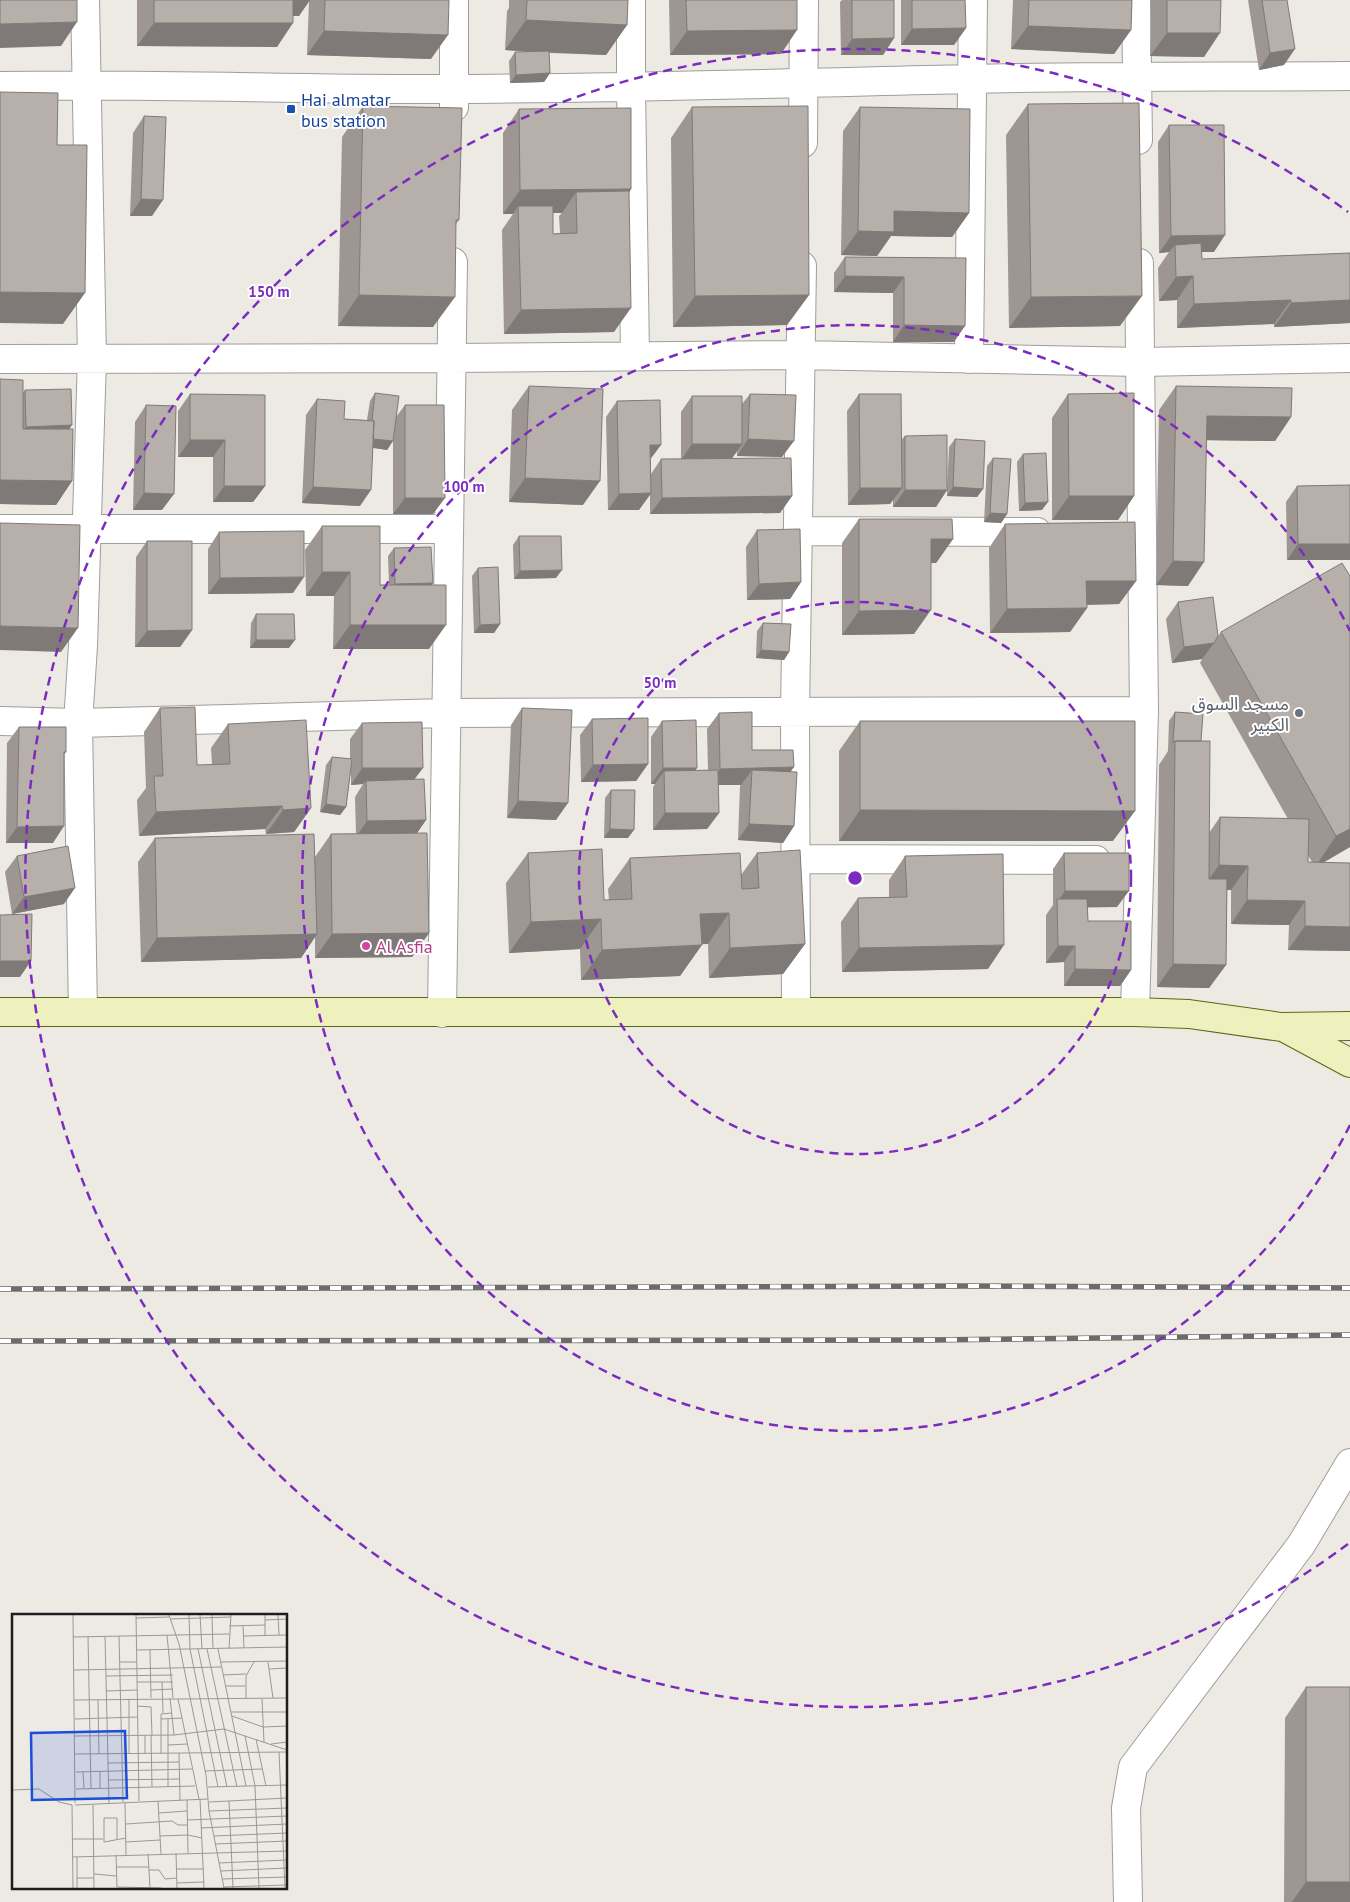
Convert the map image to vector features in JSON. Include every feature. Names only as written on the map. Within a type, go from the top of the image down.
[{"type":"main road","points":[[0,1012],[1135,1012],[1189,1014],[1282,1027],[1350,1026]]},
{"type":"main road","points":[[1282,1027],[1350,1063]]},
{"type":"street","points":[[83,1012],[78,723],[83,646],[92,358],[85,84],[85,0]]},
{"type":"street","points":[[454,0],[454,129]]},
{"type":"street","points":[[631,0],[635,356]]},
{"type":"street","points":[[803,171],[804,0]]},
{"type":"street","points":[[969,359],[973,0]]},
{"type":"street","points":[[1136,0],[1138,166]]},
{"type":"street","points":[[0,86],[85,84],[264,88],[454,89],[804,84],[973,79],[1350,76]]},
{"type":"street","points":[[1135,1012],[1144,711],[1139,235]]},
{"type":"street","points":[[442,1013],[445,713],[453,358],[453,238]]},
{"type":"street","points":[[796,1012],[795,712],[802,239]]},
{"type":"street","points":[[0,359],[801,355],[1140,362],[1350,358]]},
{"type":"street","points":[[0,529],[449,529]]},
{"type":"street","points":[[798,531],[1063,532]]},
{"type":"street","points":[[1112,532],[1142,533]]},
{"type":"street","points":[[0,721],[78,723],[445,713],[1144,711]]},
{"type":"street","points":[[796,859],[1139,860]]},
{"type":"street","points":[[1128,1902],[1126,1808],[1133,1767],[1301,1545],[1350,1463]]},
{"type":"building","points":[[0,0],[77,0],[77,22],[0,24]]},
{"type":"building","points":[[154,0],[293,0],[293,23],[154,23]]},
{"type":"building","points":[[325,0],[449,0],[448,35],[324,31]]},
{"type":"building","points":[[527,0],[628,0],[627,25],[526,20]]},
{"type":"building","points":[[686,0],[797,0],[797,30],[687,31]]},
{"type":"building","points":[[852,0],[894,0],[894,38],[852,39]]},
{"type":"building","points":[[912,0],[965,0],[966,28],[912,29]]},
{"type":"building","points":[[1029,0],[1132,0],[1131,30],[1028,26]]},
{"type":"building","points":[[1167,0],[1221,0],[1220,33],[1167,33]]},
{"type":"building","points":[[1262,0],[1287,0],[1295,49],[1270,53]]},
{"type":"building","points":[[549,51],[550,73],[516,75],[515,52]]},
{"type":"building","points":[[0,92],[58,93],[57,145],[87,145],[85,293],[0,292]]},
{"type":"building","points":[[1139,103],[1142,296],[1031,297],[1028,104]]},
{"type":"building","points":[[363,106],[462,108],[459,220],[456,220],[455,297],[359,295]]},
{"type":"building","points":[[808,106],[809,295],[695,296],[692,107]]},
{"type":"building","points":[[860,107],[970,109],[969,213],[894,211],[894,232],[858,231]]},
{"type":"building","points":[[631,108],[631,189],[520,190],[519,109]]},
{"type":"building","points":[[144,116],[166,117],[163,200],[141,199]]},
{"type":"building","points":[[1169,125],[1224,125],[1225,235],[1171,236]]},
{"type":"building","points":[[629,191],[631,308],[521,310],[518,206],[553,206],[553,234],[577,233],[576,192]]},
{"type":"building","points":[[1201,243],[1202,259],[1350,253],[1350,300],[1291,303],[1291,300],[1194,304],[1193,276],[1176,277],[1175,245]]},
{"type":"building","points":[[845,257],[966,258],[965,326],[904,325],[904,277],[845,276]]},
{"type":"building","points":[[0,379],[23,380],[23,429],[73,429],[72,481],[0,480]]},
{"type":"building","points":[[529,386],[603,389],[600,481],[525,478]]},
{"type":"building","points":[[1176,386],[1292,388],[1291,417],[1207,416],[1204,562],[1173,561]]},
{"type":"building","points":[[71,389],[72,425],[26,427],[25,390]]},
{"type":"building","points":[[375,393],[399,396],[393,441],[373,439],[374,421],[372,420]]},
{"type":"building","points":[[1134,393],[1134,496],[1069,496],[1068,394]]},
{"type":"building","points":[[190,394],[265,395],[265,486],[224,486],[225,440],[190,440]]},
{"type":"building","points":[[750,394],[796,395],[794,441],[748,439]]},
{"type":"building","points":[[859,394],[901,394],[902,488],[860,488]]},
{"type":"building","points":[[692,396],[742,396],[742,444],[692,444]]},
{"type":"building","points":[[317,399],[345,401],[344,419],[374,421],[371,490],[313,487]]},
{"type":"building","points":[[660,400],[661,445],[650,445],[651,493],[619,494],[617,401]]},
{"type":"building","points":[[146,405],[176,406],[174,494],[144,493]]},
{"type":"building","points":[[405,405],[444,405],[445,498],[405,498]]},
{"type":"building","points":[[947,435],[947,490],[905,490],[905,436]]},
{"type":"building","points":[[955,439],[985,441],[983,489],[953,487]]},
{"type":"building","points":[[1046,453],[1048,502],[1025,503],[1023,454]]},
{"type":"building","points":[[791,458],[792,496],[662,498],[661,459]]},
{"type":"building","points":[[993,458],[1011,459],[1007,514],[990,513]]},
{"type":"building","points":[[1350,485],[1350,544],[1298,544],[1297,486]]},
{"type":"building","points":[[859,519],[952,519],[953,539],[931,539],[931,610],[859,611]]},
{"type":"building","points":[[1135,522],[1136,581],[1086,581],[1087,608],[1007,609],[1005,524]]},
{"type":"building","points":[[0,523],[80,525],[78,628],[0,626]]},
{"type":"building","points":[[322,526],[380,526],[380,585],[446,585],[446,625],[350,625],[350,572],[322,572]]},
{"type":"building","points":[[800,529],[801,582],[759,584],[757,530]]},
{"type":"building","points":[[304,531],[304,577],[220,578],[219,532]]},
{"type":"building","points":[[519,536],[561,536],[562,570],[520,571]]},
{"type":"building","points":[[147,541],[192,541],[192,630],[147,631]]},
{"type":"building","points":[[431,547],[433,583],[395,584],[394,548]]},
{"type":"building","points":[[1342,563],[1350,576],[1350,829],[1336,836],[1221,632]]},
{"type":"building","points":[[498,567],[500,624],[480,625],[478,568]]},
{"type":"building","points":[[1213,597],[1218,636],[1214,643],[1184,647],[1178,602]]},
{"type":"building","points":[[256,614],[294,614],[295,640],[256,640]]},
{"type":"building","points":[[763,623],[791,624],[789,652],[761,650]]},
{"type":"building","points":[[195,707],[197,765],[230,764],[228,724],[306,720],[311,808],[283,810],[282,806],[156,812],[154,776],[163,776],[160,708]]},
{"type":"building","points":[[522,708],[572,710],[568,803],[518,801]]},
{"type":"building","points":[[752,712],[752,750],[793,750],[794,767],[720,769],[719,713]]},
{"type":"building","points":[[1175,712],[1203,714],[1201,741],[1175,741],[1173,743]]},
{"type":"building","points":[[648,718],[648,764],[593,765],[592,719]]},
{"type":"building","points":[[696,720],[697,768],[663,768],[662,721]]},
{"type":"building","points":[[860,721],[1135,721],[1135,811],[860,810]]},
{"type":"building","points":[[422,722],[423,768],[362,768],[362,723]]},
{"type":"building","points":[[19,727],[66,727],[64,826],[17,827]]},
{"type":"building","points":[[1175,741],[1210,741],[1209,879],[1227,879],[1226,965],[1173,964]]},
{"type":"building","points":[[332,757],[352,759],[346,807],[326,804]]},
{"type":"building","points":[[718,770],[719,813],[665,813],[664,771]]},
{"type":"building","points":[[752,770],[797,772],[794,826],[749,824]]},
{"type":"building","points":[[424,779],[426,820],[367,821],[366,781]]},
{"type":"building","points":[[611,790],[635,790],[634,830],[610,829]]},
{"type":"building","points":[[1220,817],[1309,819],[1308,862],[1350,863],[1350,927],[1305,926],[1305,901],[1247,900],[1248,866],[1219,865]]},
{"type":"building","points":[[427,833],[429,933],[332,934],[331,834]]},
{"type":"building","points":[[314,834],[317,934],[157,938],[155,838]]},
{"type":"building","points":[[68,846],[75,888],[24,897],[17,856]]},
{"type":"building","points":[[602,849],[604,900],[632,899],[630,858],[740,853],[742,889],[759,888],[757,853],[800,850],[805,944],[730,948],[729,913],[700,914],[702,945],[602,950],[601,919],[531,922],[528,853]]},
{"type":"building","points":[[1064,853],[1129,853],[1129,891],[1065,891]]},
{"type":"building","points":[[1003,854],[1004,945],[859,948],[858,898],[907,897],[905,856]]},
{"type":"building","points":[[1057,899],[1087,899],[1088,921],[1131,921],[1131,970],[1075,969],[1075,946],[1058,946]]},
{"type":"building","points":[[32,914],[31,961],[0,961],[0,915]]},
{"type":"building","points":[[1306,1687],[1350,1687],[1350,1882],[1306,1882]]},
{"type":"railway","points":[[0,1289],[967,1286],[1350,1288]]},
{"type":"railway","points":[[0,1341],[931,1340],[1350,1335]]},
{"type":"place","name":"Hai almatar bus station","points":[[291,109]]},
{"type":"place","name":"مسجد السوق الكبير","points":[[1299,713]]},
{"type":"place","name":"Al Asfia","points":[[366,946]]}]
